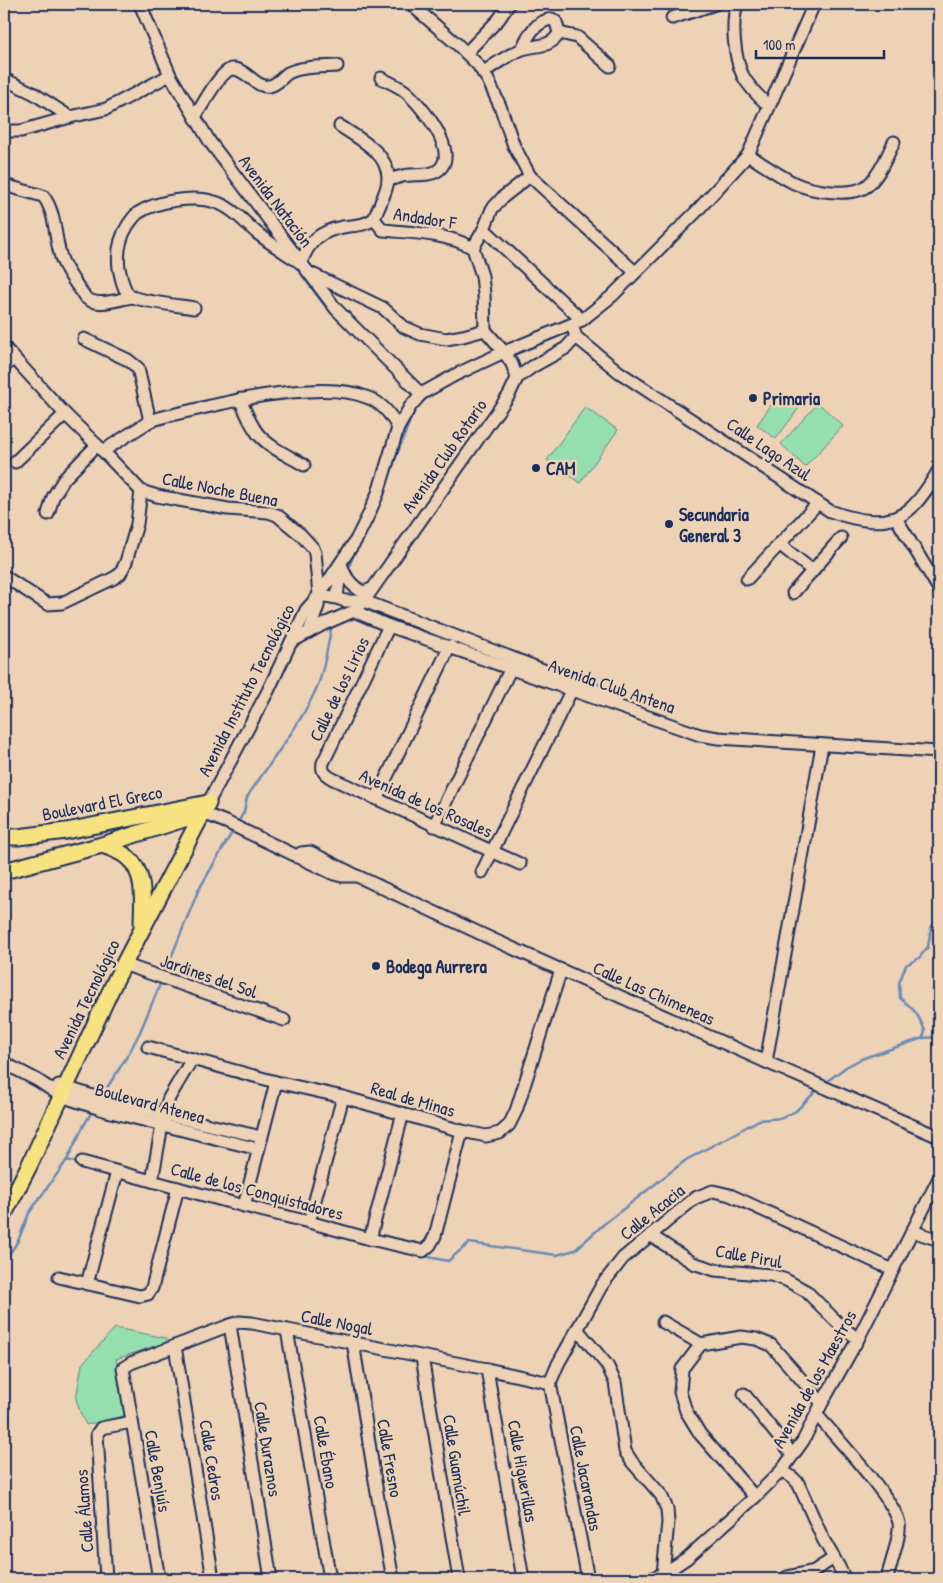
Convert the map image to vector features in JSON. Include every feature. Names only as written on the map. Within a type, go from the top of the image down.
[{"type":"main road","name":"Boulevard El Greco","points":[[11,837],[60,832],[205,808]]},
{"type":"main road","name":"Boulevard El Greco","points":[[4,870],[97,846],[205,808]]},
{"type":"main road","name":"Avenida Tecnológico","points":[[4,1214],[29,1166],[123,964],[205,808]]},
{"type":"main road","points":[[90,826],[97,846],[128,858],[140,878],[142,929]]},
{"type":"main road","points":[[4,866],[18,862],[27,853],[24,842],[11,837]]},
{"type":"street","name":"Avenida Natación","points":[[140,4],[170,75],[210,142],[336,309],[421,394]]},
{"type":"street","points":[[412,4],[466,53],[483,72],[500,106],[514,146],[530,176],[635,272]]},
{"type":"street","points":[[466,53],[499,19],[509,4]]},
{"type":"street","points":[[672,18],[715,4]]},
{"type":"street","points":[[354,611],[341,600],[339,579],[342,568],[378,493],[398,428],[410,407],[421,394],[455,375],[504,352],[577,322],[612,296],[695,213],[748,155],[814,4]]},
{"type":"street","points":[[734,5],[734,39],[737,60],[744,78],[769,106]]},
{"type":"street","points":[[483,72],[522,49],[543,46],[557,38],[559,33],[556,22],[552,19],[545,20],[536,26],[522,49]]},
{"type":"street","points":[[559,33],[577,37],[610,66]]},
{"type":"street","points":[[195,117],[221,77],[231,69],[237,69],[261,85],[268,86],[289,73],[298,70],[337,66]]},
{"type":"street","points":[[4,131],[21,131],[106,109],[170,75]]},
{"type":"street","points":[[381,78],[403,90],[414,100],[443,141],[446,154],[444,164],[436,172],[388,180]]},
{"type":"street","points":[[4,79],[33,93],[70,117]]},
{"type":"street","points":[[305,268],[305,252],[315,238],[333,230],[362,225],[374,219],[388,180],[387,171],[376,151],[340,126]]},
{"type":"street","points":[[748,155],[794,183],[808,188],[847,192],[859,190],[868,185],[894,142]]},
{"type":"street","points":[[517,378],[512,364],[504,352],[485,330],[482,276],[473,248],[492,210],[503,197],[530,176]]},
{"type":"street","points":[[4,185],[43,196],[47,201],[62,260],[89,301],[100,302],[131,297],[194,308]]},
{"type":"street","points":[[131,297],[125,290],[117,255],[121,237],[138,213],[172,201],[197,199],[215,202],[233,212],[258,234],[305,268],[383,308],[404,327],[420,334],[446,339],[485,330]]},
{"type":"street","name":"Andador F","points":[[374,219],[383,230],[449,238],[461,241],[473,248]]},
{"type":"street","points":[[484,228],[577,322],[576,337]]},
{"type":"street","name":"Avenida Club Rotario","points":[[354,611],[364,601],[509,396],[517,378],[532,367],[566,348],[576,337]]},
{"type":"street","name":"Calle Lago Azul","points":[[576,337],[619,372],[830,511],[854,520],[896,518]]},
{"type":"street","points":[[84,339],[128,360],[138,368],[150,421]]},
{"type":"street","name":"Calle Noche Buena","points":[[4,347],[65,414],[141,491],[157,496],[228,509],[268,512],[277,515],[289,524],[313,548],[319,595]]},
{"type":"street","points":[[4,366],[15,359]]},
{"type":"street","points":[[48,514],[53,496],[64,479],[100,448],[150,421],[240,399],[286,392],[326,390],[351,392],[368,397],[382,406],[391,415],[398,428]]},
{"type":"street","points":[[240,399],[258,434],[268,444],[304,465]]},
{"type":"street","points":[[15,462],[65,414]]},
{"type":"street","points":[[939,470],[928,488],[911,508],[896,518],[939,589]]},
{"type":"street","points":[[4,576],[47,604],[62,603],[114,578],[124,568],[137,524],[141,491]]},
{"type":"street","points":[[747,579],[818,503]]},
{"type":"street","points":[[793,593],[841,538]]},
{"type":"street","points":[[780,544],[812,571]]},
{"type":"street","points":[[342,568],[350,583],[358,589],[363,592],[372,589]]},
{"type":"street","name":"Avenida Instituto Tecnológico","points":[[205,808],[259,707],[306,610],[342,568]]},
{"type":"street","points":[[309,632],[318,606],[319,595]]},
{"type":"street","name":"Avenida Club Antena","points":[[319,595],[341,600],[364,601],[702,730],[939,748]]},
{"type":"street","points":[[291,642],[344,614],[354,611]]},
{"type":"street","name":"Avenida Club Antena","points":[[354,611],[389,626],[700,735],[718,738],[939,752]]},
{"type":"street","name":"Calle de los Lirios","points":[[322,768],[389,626]]},
{"type":"street","points":[[376,799],[450,646]]},
{"type":"street","points":[[434,826],[511,668]]},
{"type":"street","points":[[482,872],[571,691]]},
{"type":"street","points":[[766,1062],[822,744]]},
{"type":"street","name":"Avenida de los Rosales","points":[[322,768],[325,774],[333,780],[520,864]]},
{"type":"street","name":"Calle Las Chimeneas","points":[[205,808],[228,823],[334,874],[357,876],[766,1062],[939,1137]]},
{"type":"street","name":"Jardines del Sol","points":[[123,964],[284,1020]]},
{"type":"street","name":"Real de Minas","points":[[148,1047],[486,1136],[500,1132],[510,1125],[561,970]]},
{"type":"street","points":[[152,1181],[163,1120],[172,1092],[192,1059]]},
{"type":"street","name":"Boulevard Atenea","points":[[4,1063],[63,1092],[258,1149]]},
{"type":"street","points":[[244,1206],[276,1082]]},
{"type":"street","points":[[309,1222],[343,1097]]},
{"type":"street","points":[[370,1239],[403,1113]]},
{"type":"street","name":"Boulevard Atenea","points":[[163,1120],[261,1137]]},
{"type":"street","name":"Calle de los Conquistadores","points":[[82,1162],[370,1239],[423,1251],[430,1245],[435,1236],[462,1131]]},
{"type":"street","points":[[87,1284],[117,1172]]},
{"type":"street","name":"Avenida de los Maestros","points":[[650,1579],[663,1574],[687,1558],[755,1497],[782,1470],[793,1455],[803,1441],[858,1339],[939,1178]]},
{"type":"street","points":[[59,1277],[140,1296],[145,1295],[150,1291],[178,1188]]},
{"type":"street","name":"Calle Acacia","points":[[550,1383],[558,1364],[602,1284],[623,1258],[695,1198],[713,1191],[730,1195],[893,1270]]},
{"type":"street","points":[[912,1231],[939,1240]]},
{"type":"street","name":"Calle Pirul","points":[[650,1236],[693,1263],[715,1270],[771,1275],[786,1280],[806,1291],[841,1326],[858,1339]]},
{"type":"street","name":"Calle Nogal","points":[[123,1368],[131,1363],[230,1325],[239,1322],[252,1322],[550,1383]]},
{"type":"street","points":[[662,1322],[701,1344],[741,1337],[756,1339],[771,1346],[822,1403]]},
{"type":"street","name":"Calle Duraznos","points":[[230,1325],[272,1579]]},
{"type":"street","points":[[577,1329],[607,1365],[615,1382],[625,1451],[632,1462],[662,1495],[667,1509],[668,1522],[663,1574]]},
{"type":"street","name":"Calle Ébano","points":[[287,1330],[330,1579]]},
{"type":"street","name":"Calle Fresno","points":[[353,1342],[393,1579]]},
{"type":"street","points":[[701,1344],[682,1369],[680,1392],[686,1411],[700,1434],[755,1497]]},
{"type":"street","name":"Calle Cedros","points":[[175,1346],[213,1579]]},
{"type":"street","name":"Calle Guamúchil","points":[[422,1357],[459,1579]]},
{"type":"street","name":"Calle Benjuís","points":[[123,1368],[159,1579]]},
{"type":"street","name":"Calle Higuerillas","points":[[487,1370],[524,1579]]},
{"type":"street","name":"Calle Jacarandas","points":[[550,1383],[588,1579]]},
{"type":"street","points":[[744,1394],[793,1455]]},
{"type":"street","points":[[817,1415],[871,1479],[890,1503],[897,1516],[899,1529],[887,1579]]},
{"type":"street","name":"Calle Álamos","points":[[106,1579],[96,1440],[101,1428],[132,1422]]},
{"type":"street","points":[[782,1470],[798,1484],[823,1539],[845,1579]]},
{"type":"street","points":[[787,1577],[814,1571],[834,1558]]},
{"type":"green space","points":[[779,394],[799,408],[776,439],[757,425]]},
{"type":"green space","points":[[818,403],[843,426],[805,467],[781,444]]},
{"type":"green space","points":[[585,407],[618,430],[580,483],[547,460]]},
{"type":"green space","points":[[115,1328],[166,1338],[167,1342],[116,1359],[127,1415],[86,1425],[76,1399],[82,1364]]},
{"type":"waterway","points":[[134,4],[138,14]]},
{"type":"waterway","points":[[723,174],[746,145]]},
{"type":"waterway","points":[[252,207],[277,241]]},
{"type":"waterway","points":[[294,264],[325,306],[331,310]]},
{"type":"waterway","points":[[583,326],[589,323],[596,315]]},
{"type":"waterway","points":[[448,385],[504,358]]},
{"type":"waterway","points":[[419,404],[437,391]]},
{"type":"waterway","points":[[390,473],[414,410]]},
{"type":"waterway","points":[[348,569],[356,549]]},
{"type":"waterway","points":[[237,824],[244,812],[247,797],[295,728],[318,685],[323,670],[332,624]]},
{"type":"waterway","points":[[164,975],[198,891],[234,829]]},
{"type":"waterway","points":[[825,1083],[846,1067],[861,1059],[923,1038],[925,1031],[918,1016],[900,998],[899,983],[906,965],[919,958],[928,947],[931,927],[939,920]]},
{"type":"waterway","points":[[103,1094],[140,1032],[161,982]]},
{"type":"waterway","points":[[923,1038],[939,1037]]},
{"type":"waterway","points":[[424,1256],[448,1261],[469,1243],[557,1255],[575,1250],[604,1224],[686,1160],[759,1120],[782,1118],[796,1111],[819,1088]]},
{"type":"waterway","points":[[4,1262],[18,1241],[29,1213],[67,1160],[93,1110]]},
{"type":"waterway","points":[[67,1160],[78,1163]]},
{"type":"place","name":"Primaria","points":[[753,398]]},
{"type":"place","name":"CAM","points":[[536,468]]},
{"type":"place","name":"Secundaria General 3","points":[[669,524]]},
{"type":"place","name":"Bodega Aurrera","points":[[376,966]]}]
